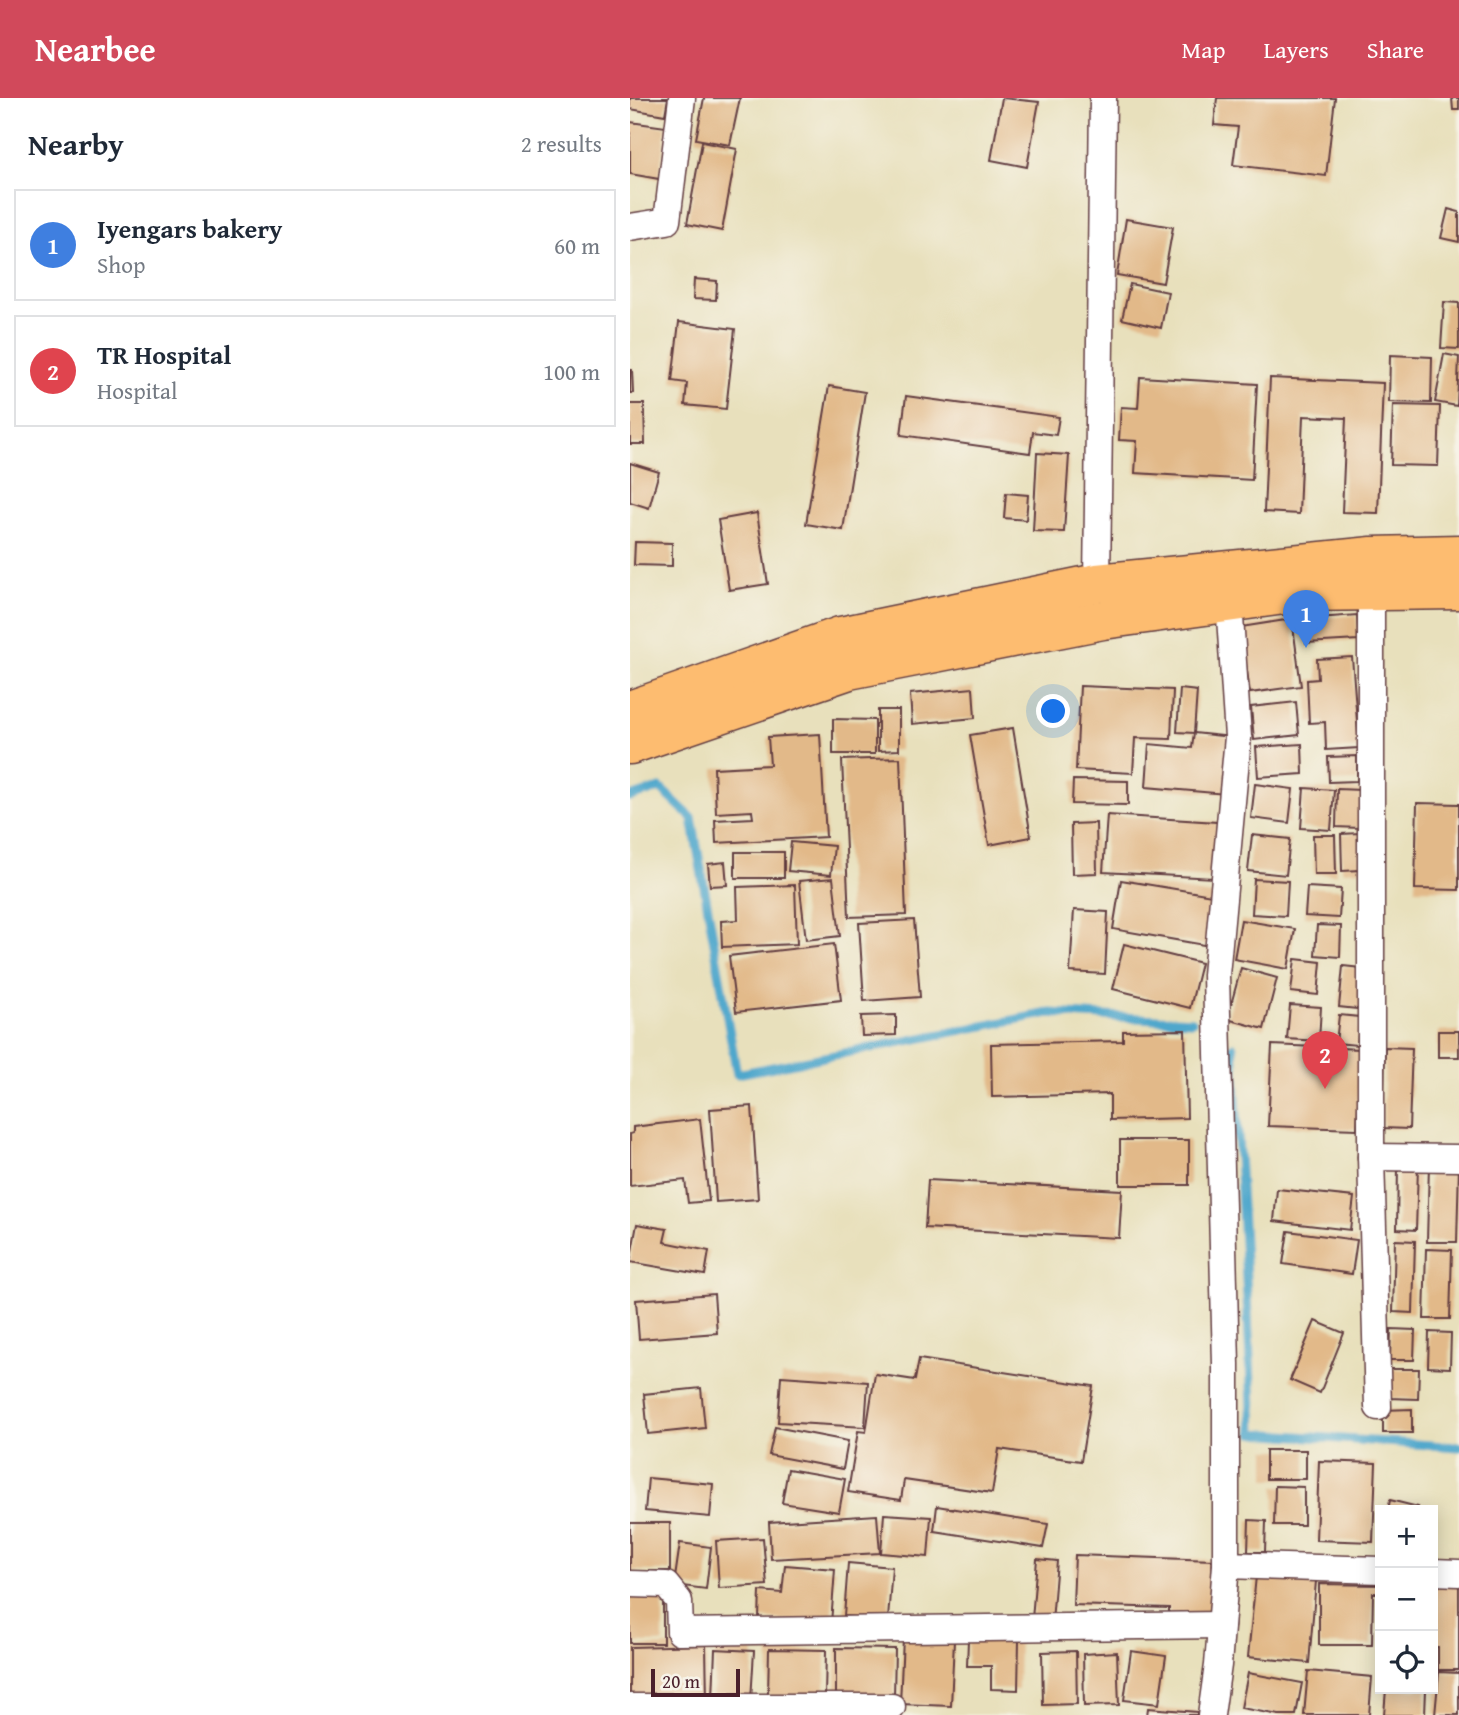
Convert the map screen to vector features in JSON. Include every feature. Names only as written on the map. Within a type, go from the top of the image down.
[{"type":"main road","points":[[635,718],[849,670],[1103,620],[1306,592],[1459,554]]},
{"type":"main road","points":[[635,718],[840,636],[1097,583],[1371,574],[1459,590]]},
{"type":"street","points":[[630,227],[667,221],[682,98]]},
{"type":"street","points":[[1097,583],[1103,98]]},
{"type":"street","points":[[1371,574],[1371,1157],[1378,1406]]},
{"type":"street","points":[[1211,1715],[1226,1564],[1226,1364],[1216,975],[1238,737],[1229,601]]},
{"type":"street","points":[[1371,1157],[1459,1158]]},
{"type":"street","points":[[1226,1564],[1375,1570]]},
{"type":"street","points":[[1438,1572],[1459,1573]]},
{"type":"street","points":[[630,1584],[666,1585],[679,1601],[680,1632],[1221,1625]]},
{"type":"street","points":[[630,1707],[892,1707]]},
{"type":"building","points":[[630,98],[668,98],[665,115],[630,109]]},
{"type":"building","points":[[704,98],[740,98],[730,145],[696,139]]},
{"type":"building","points":[[1002,98],[1039,102],[1027,167],[991,160]]},
{"type":"building","points":[[1217,98],[1335,98],[1326,176],[1233,165],[1238,127],[1214,125]]},
{"type":"building","points":[[1452,98],[1459,98],[1459,110],[1453,110]]},
{"type":"building","points":[[630,122],[666,127],[659,179],[630,174]]},
{"type":"building","points":[[702,142],[737,149],[722,231],[687,224]]},
{"type":"building","points":[[1448,209],[1459,212],[1459,242],[1441,238]]},
{"type":"building","points":[[1126,219],[1173,227],[1163,283],[1117,275]]},
{"type":"building","points":[[694,279],[717,281],[716,300],[693,299]]},
{"type":"building","points":[[1130,284],[1168,292],[1161,328],[1122,319]]},
{"type":"building","points":[[1444,302],[1459,303],[1459,349],[1441,348]]},
{"type":"building","points":[[679,322],[735,329],[726,409],[685,405],[687,383],[672,381]]},
{"type":"building","points":[[1444,354],[1459,357],[1457,406],[1435,402]]},
{"type":"building","points":[[1390,355],[1432,357],[1431,403],[1389,402]]},
{"type":"building","points":[[632,370],[633,393],[630,393]]},
{"type":"building","points":[[1140,377],[1257,384],[1252,480],[1135,473],[1137,441],[1119,440],[1121,407],[1138,408]]},
{"type":"building","points":[[1270,378],[1383,383],[1378,513],[1342,512],[1346,418],[1303,416],[1299,514],[1264,512]]},
{"type":"building","points":[[829,386],[865,392],[843,530],[806,524]]},
{"type":"building","points":[[906,396],[1059,417],[1056,435],[1033,432],[1030,453],[901,435]]},
{"type":"building","points":[[630,404],[644,404],[645,444],[630,444]]},
{"type":"building","points":[[1393,405],[1440,406],[1438,466],[1391,465]]},
{"type":"building","points":[[1037,453],[1069,455],[1064,532],[1033,531]]},
{"type":"building","points":[[630,463],[659,472],[649,508],[630,502]]},
{"type":"building","points":[[1006,493],[1028,495],[1026,520],[1004,518]]},
{"type":"building","points":[[757,513],[768,584],[729,590],[718,520]]},
{"type":"building","points":[[635,542],[672,543],[672,566],[634,565]]},
{"type":"building","points":[[1357,615],[1358,640],[1306,643],[1305,619]]},
{"type":"building","points":[[1292,619],[1301,686],[1250,693],[1241,627]]},
{"type":"building","points":[[1352,657],[1359,748],[1326,750],[1325,722],[1309,723],[1307,680],[1318,679],[1317,659]]},
{"type":"building","points":[[1080,686],[1173,690],[1171,739],[1135,738],[1133,773],[1076,770]]},
{"type":"building","points":[[973,688],[975,718],[912,724],[910,694]]},
{"type":"building","points":[[1180,689],[1197,691],[1194,733],[1177,732]]},
{"type":"building","points":[[1296,702],[1299,735],[1254,740],[1251,707]]},
{"type":"building","points":[[878,710],[899,710],[899,750],[878,751]]},
{"type":"building","points":[[833,719],[875,720],[875,754],[833,754]]},
{"type":"building","points":[[1013,728],[1031,837],[989,845],[970,735]]},
{"type":"building","points":[[1194,733],[1231,737],[1226,794],[1146,787],[1149,744],[1192,748]]},
{"type":"building","points":[[820,734],[826,837],[716,843],[715,820],[753,818],[752,811],[716,813],[714,768],[770,765],[768,737]]},
{"type":"building","points":[[1302,744],[1303,774],[1258,777],[1256,747]]},
{"type":"building","points":[[1357,756],[1357,781],[1329,782],[1328,757]]},
{"type":"building","points":[[900,758],[906,915],[849,917],[842,760]]},
{"type":"building","points":[[1073,780],[1128,781],[1128,805],[1072,804]]},
{"type":"building","points":[[1255,784],[1293,789],[1289,823],[1251,818]]},
{"type":"building","points":[[1304,788],[1334,790],[1331,830],[1301,828]]},
{"type":"building","points":[[1337,789],[1361,790],[1360,828],[1336,827]]},
{"type":"building","points":[[1417,803],[1459,804],[1459,890],[1415,889]]},
{"type":"building","points":[[1107,815],[1217,822],[1214,878],[1103,872]]},
{"type":"building","points":[[1096,823],[1097,873],[1072,874],[1071,824]]},
{"type":"building","points":[[1360,833],[1361,870],[1342,871],[1341,834]]},
{"type":"building","points":[[1252,835],[1290,839],[1286,875],[1248,871]]},
{"type":"building","points":[[1313,835],[1335,835],[1336,874],[1314,874]]},
{"type":"building","points":[[791,842],[834,846],[831,875],[788,871]]},
{"type":"building","points":[[735,852],[784,852],[784,878],[735,878]]},
{"type":"building","points":[[725,862],[727,885],[710,886],[708,864]]},
{"type":"building","points":[[833,878],[840,936],[806,940],[799,881]]},
{"type":"building","points":[[1254,879],[1288,881],[1286,916],[1252,914]]},
{"type":"building","points":[[1121,880],[1218,896],[1210,946],[1113,929]]},
{"type":"building","points":[[795,885],[797,944],[722,947],[721,921],[738,920],[737,887]]},
{"type":"building","points":[[1307,887],[1341,889],[1339,918],[1305,916]]},
{"type":"building","points":[[1074,910],[1108,912],[1105,974],[1070,972]]},
{"type":"building","points":[[914,920],[920,997],[864,1001],[859,923]]},
{"type":"building","points":[[1241,920],[1295,929],[1288,969],[1234,959]]},
{"type":"building","points":[[1317,925],[1341,926],[1340,957],[1315,955]]},
{"type":"building","points":[[834,944],[841,1000],[736,1012],[729,956]]},
{"type":"building","points":[[1124,944],[1201,963],[1190,1008],[1113,989]]},
{"type":"building","points":[[1295,959],[1321,962],[1318,995],[1291,992]]},
{"type":"building","points":[[1343,966],[1370,969],[1366,1010],[1339,1007]]},
{"type":"building","points":[[1241,968],[1277,978],[1264,1029],[1227,1019]]},
{"type":"building","points":[[1290,1005],[1321,1007],[1319,1041],[1287,1039]]},
{"type":"building","points":[[896,1015],[896,1035],[862,1036],[861,1016]]},
{"type":"building","points":[[1339,1015],[1359,1017],[1357,1045],[1336,1043]]},
{"type":"building","points":[[1185,1030],[1187,1118],[1110,1120],[1110,1094],[992,1097],[991,1044],[1123,1041],[1123,1031]]},
{"type":"building","points":[[1438,1031],[1459,1031],[1459,1057],[1438,1057]]},
{"type":"building","points":[[1272,1045],[1360,1049],[1357,1129],[1268,1126]]},
{"type":"building","points":[[1385,1047],[1412,1048],[1409,1129],[1383,1128]]},
{"type":"building","points":[[752,1106],[758,1199],[716,1202],[710,1109]]},
{"type":"building","points":[[700,1119],[709,1201],[688,1203],[685,1180],[630,1186],[630,1134],[633,1133],[633,1127]]},
{"type":"building","points":[[1120,1140],[1189,1140],[1189,1185],[1120,1185]]},
{"type":"building","points":[[1429,1164],[1459,1165],[1457,1242],[1427,1242]]},
{"type":"building","points":[[1398,1166],[1418,1167],[1416,1230],[1397,1229]]},
{"type":"building","points":[[928,1180],[1122,1190],[1119,1238],[925,1228]]},
{"type":"building","points":[[1277,1189],[1354,1197],[1350,1230],[1274,1221]]},
{"type":"building","points":[[637,1224],[667,1229],[664,1242],[709,1251],[705,1275],[630,1262]]},
{"type":"building","points":[[1288,1231],[1357,1240],[1352,1274],[1283,1264]]},
{"type":"building","points":[[1395,1240],[1415,1241],[1413,1313],[1393,1312]]},
{"type":"building","points":[[1426,1249],[1452,1250],[1450,1319],[1424,1319]]},
{"type":"building","points":[[714,1294],[717,1333],[639,1339],[636,1300]]},
{"type":"building","points":[[1315,1321],[1344,1333],[1320,1393],[1290,1380]]},
{"type":"building","points":[[1391,1329],[1415,1330],[1414,1360],[1390,1360]]},
{"type":"building","points":[[1429,1332],[1451,1333],[1450,1368],[1428,1367]]},
{"type":"building","points":[[919,1359],[1093,1386],[1081,1461],[999,1449],[992,1493],[904,1480],[901,1500],[848,1492],[858,1431],[866,1432],[875,1374],[915,1380]]},
{"type":"building","points":[[1389,1369],[1419,1369],[1418,1399],[1388,1398]]},
{"type":"building","points":[[781,1376],[868,1382],[865,1427],[778,1422]]},
{"type":"building","points":[[701,1388],[705,1428],[648,1434],[644,1394]]},
{"type":"building","points":[[1412,1409],[1412,1433],[1383,1433],[1383,1410]]},
{"type":"building","points":[[775,1427],[848,1441],[843,1469],[769,1455]]},
{"type":"building","points":[[1266,1450],[1306,1450],[1306,1479],[1266,1479]]},
{"type":"building","points":[[1319,1461],[1376,1463],[1373,1542],[1316,1540]]},
{"type":"building","points":[[788,1469],[845,1479],[839,1512],[782,1503]]},
{"type":"building","points":[[648,1478],[713,1484],[710,1517],[645,1511]]},
{"type":"building","points":[[1275,1486],[1304,1487],[1304,1525],[1274,1525]]},
{"type":"building","points":[[1390,1500],[1410,1505],[1389,1505]]},
{"type":"building","points":[[937,1506],[1048,1524],[1043,1548],[934,1531]]},
{"type":"building","points":[[884,1514],[931,1517],[928,1557],[881,1553]]},
{"type":"building","points":[[877,1515],[880,1553],[771,1559],[769,1522]]},
{"type":"building","points":[[1249,1520],[1266,1521],[1265,1552],[1248,1552]]},
{"type":"building","points":[[630,1523],[670,1523],[670,1571],[630,1571]]},
{"type":"building","points":[[763,1538],[767,1585],[719,1588],[716,1541]]},
{"type":"building","points":[[680,1543],[711,1547],[706,1589],[674,1585]]},
{"type":"building","points":[[1075,1555],[1213,1560],[1211,1616],[1169,1614],[1169,1608],[1073,1605]]},
{"type":"building","points":[[1037,1559],[1057,1561],[1052,1621],[1032,1619]]},
{"type":"building","points":[[848,1563],[892,1567],[888,1619],[844,1616]]},
{"type":"building","points":[[785,1565],[835,1569],[831,1624],[759,1618],[760,1591],[782,1593]]},
{"type":"building","points":[[1256,1576],[1316,1581],[1309,1663],[1248,1657]]},
{"type":"building","points":[[1319,1584],[1375,1585],[1372,1645],[1319,1645]]},
{"type":"building","points":[[1459,1584],[1459,1670],[1438,1670],[1438,1585]]},
{"type":"building","points":[[630,1589],[663,1589],[663,1643],[630,1643]]},
{"type":"building","points":[[903,1638],[954,1640],[951,1706],[900,1704]]},
{"type":"building","points":[[968,1640],[1019,1640],[1018,1690],[991,1689],[991,1666],[967,1666]]},
{"type":"building","points":[[706,1645],[707,1701],[630,1703],[630,1647]]},
{"type":"building","points":[[836,1648],[895,1649],[894,1697],[836,1696]]},
{"type":"building","points":[[715,1649],[754,1651],[751,1700],[713,1698]]},
{"type":"building","points":[[769,1649],[826,1650],[825,1697],[768,1696]]},
{"type":"building","points":[[1076,1651],[1077,1704],[1043,1705],[1042,1652]]},
{"type":"building","points":[[1131,1651],[1166,1656],[1159,1704],[1124,1700]]},
{"type":"building","points":[[1117,1652],[1119,1705],[1084,1706],[1083,1654]]},
{"type":"building","points":[[1308,1671],[1372,1677],[1369,1715],[1304,1715]]},
{"type":"building","points":[[1439,1672],[1459,1673],[1459,1715],[1435,1715]]},
{"type":"building","points":[[1248,1673],[1302,1683],[1296,1715],[1279,1715],[1241,1708]]},
{"type":"building","points":[[1386,1694],[1426,1694],[1425,1715],[1384,1715]]},
{"type":"building","points":[[1148,1708],[1197,1712],[1197,1715],[1147,1715]]},
{"type":"waterway","points":[[630,797],[660,788],[692,818],[737,1074],[1049,1013],[1192,1021]]},
{"type":"waterway","points":[[1233,1047],[1253,1433],[1459,1447]]},
{"type":"place","name":"Iyengars bakery","points":[[1306,648]]},
{"type":"place","name":"TR Hospital","points":[[1325,1089]]}]
